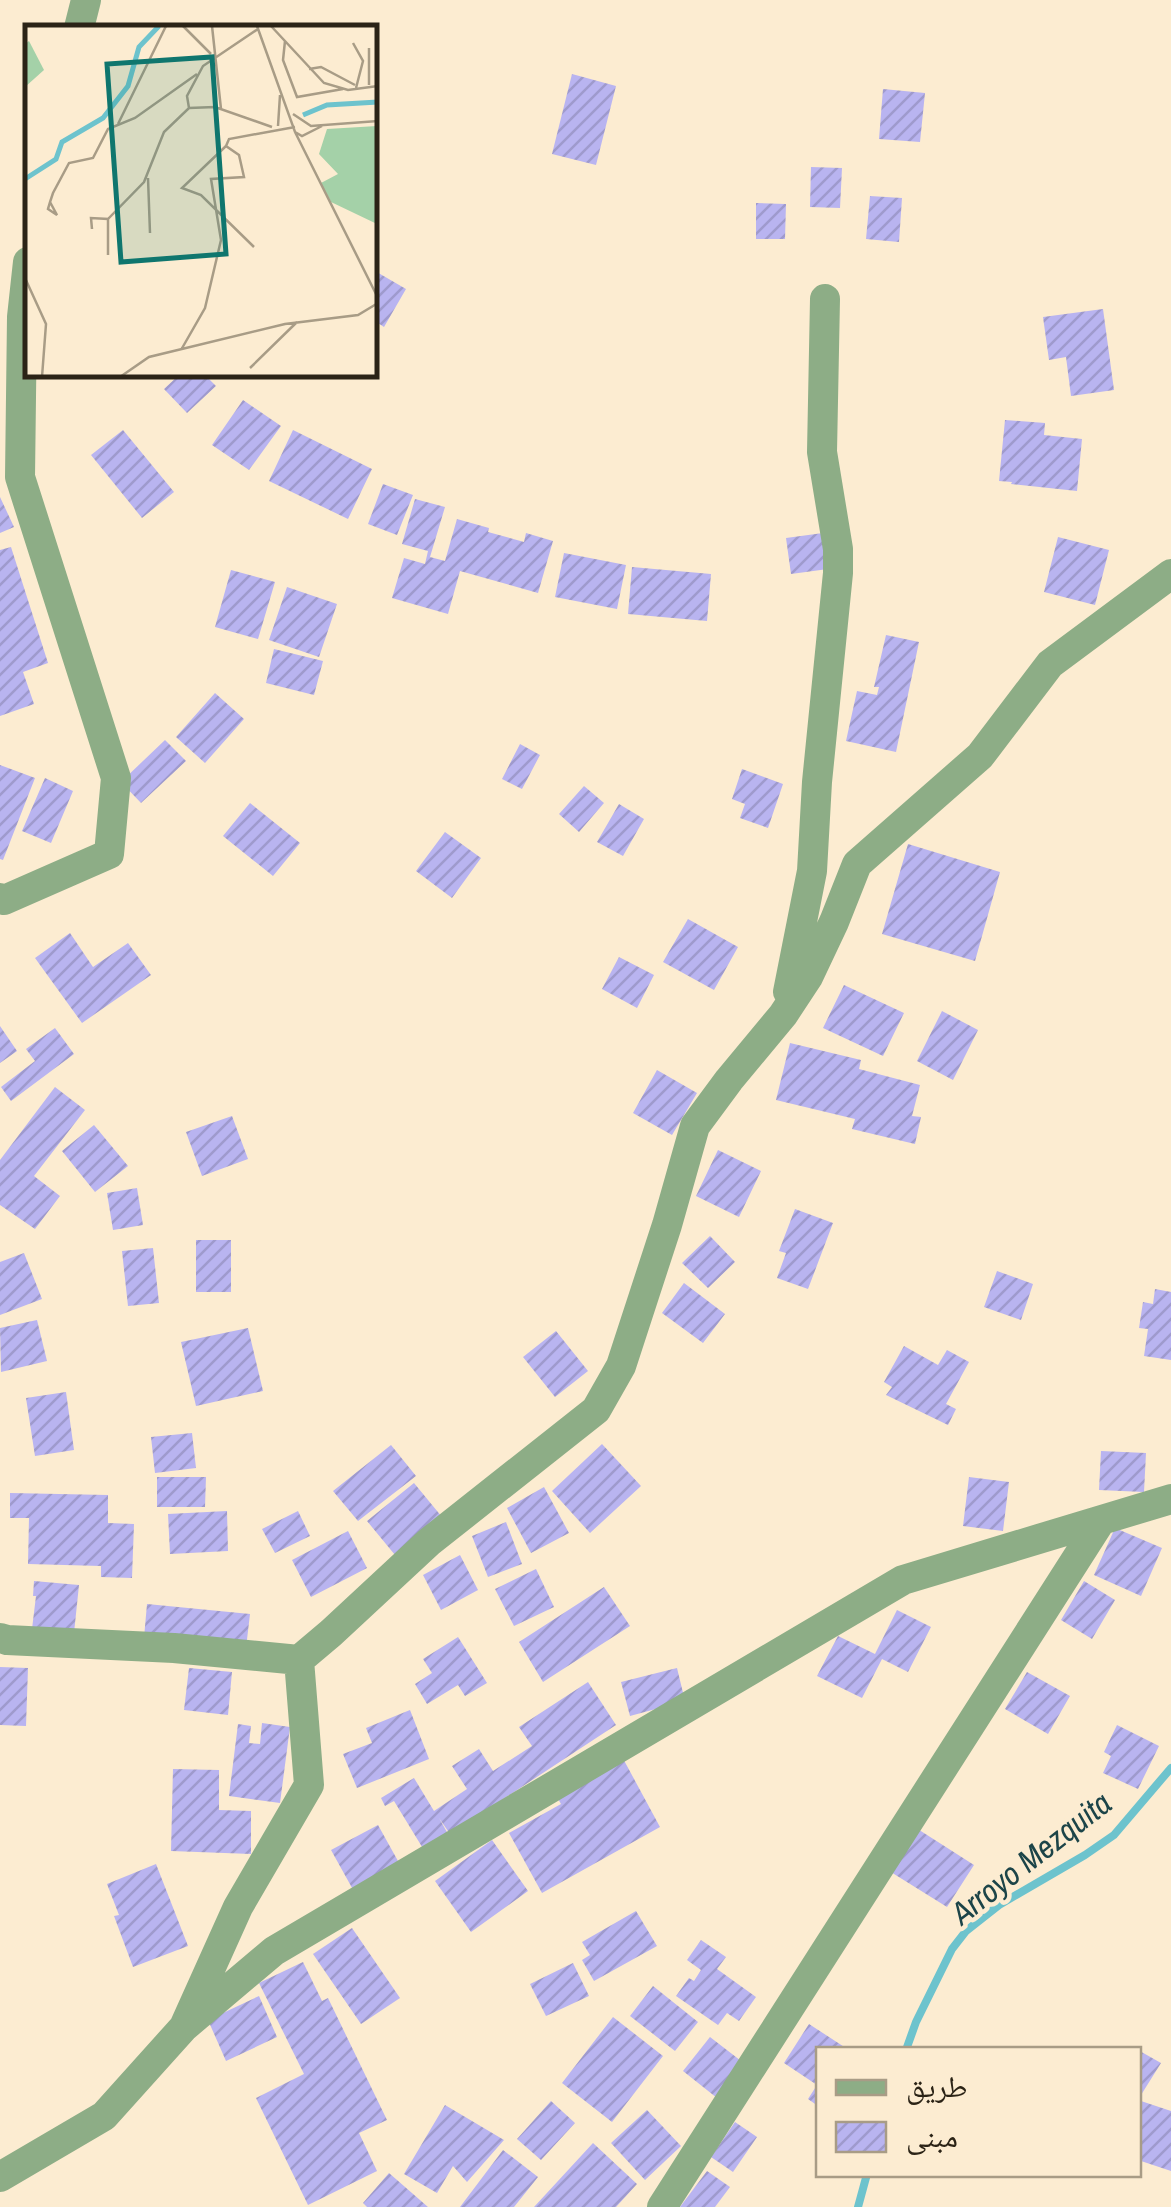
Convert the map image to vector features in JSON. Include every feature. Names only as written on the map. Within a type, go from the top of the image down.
[{"type":"street","points":[[80,25],[86,0]]},
{"type":"street","points":[[0,898],[4,900],[109,854],[116,778],[20,477],[25,290]]},
{"type":"street","points":[[784,1015],[812,870],[816,782],[838,573],[838,549],[822,452],[824,299]]},
{"type":"street","points":[[0,1638],[299,1660],[429,1542],[596,1410],[621,1366],[695,1126],[784,1015],[808,977],[857,864],[980,756],[1050,664],[1171,574]]},
{"type":"street","points":[[0,2177],[104,2116],[184,2027],[274,1951],[903,1580],[1171,1499]]},
{"type":"street","points":[[662,2207],[1100,1522]]},
{"type":"street","points":[[184,2027],[238,1907],[310,1785],[299,1660]]},
{"type":"building","points":[[572,74],[616,86],[596,165],[552,154]]},
{"type":"building","points":[[883,89],[925,93],[920,142],[879,139]]},
{"type":"building","points":[[811,167],[842,168],[840,208],[810,207]]},
{"type":"building","points":[[870,196],[902,198],[899,242],[866,239]]},
{"type":"building","points":[[756,203],[786,204],[785,239],[756,239]]},
{"type":"building","points":[[378,273],[406,289],[384,327],[378,323]]},
{"type":"building","points":[[1103,309],[1114,390],[1071,396],[1066,357],[1049,360],[1043,317]]},
{"type":"building","points":[[176,378],[208,378],[216,386],[187,413],[164,389]]},
{"type":"building","points":[[243,400],[281,426],[249,470],[212,445]]},
{"type":"building","points":[[1005,420],[1045,423],[1044,435],[1082,439],[1077,491],[999,481]]},
{"type":"building","points":[[123,430],[174,492],[142,518],[91,455]]},
{"type":"building","points":[[293,430],[372,469],[348,519],[269,481]]},
{"type":"building","points":[[383,484],[413,495],[397,535],[368,524]]},
{"type":"building","points":[[0,497],[14,527],[0,533]]},
{"type":"building","points":[[415,499],[445,507],[430,557],[445,561],[457,519],[524,542],[526,533],[553,541],[538,593],[460,571],[448,614],[392,598],[404,558],[425,564],[428,551],[402,544]]},
{"type":"building","points":[[823,533],[828,569],[791,574],[786,538]]},
{"type":"building","points":[[1058,537],[1109,550],[1095,605],[1044,592]]},
{"type":"building","points":[[11,547],[48,663],[23,672],[34,704],[0,716],[0,550]]},
{"type":"building","points":[[564,553],[626,565],[617,609],[555,597]]},
{"type":"building","points":[[632,567],[711,574],[707,621],[628,614]]},
{"type":"building","points":[[231,570],[275,582],[258,639],[215,627]]},
{"type":"building","points":[[287,587],[337,604],[319,657],[269,640]]},
{"type":"building","points":[[886,635],[919,642],[896,752],[846,741],[857,691],[877,695],[879,687],[874,687]]},
{"type":"building","points":[[274,649],[323,661],[314,695],[266,683]]},
{"type":"building","points":[[215,693],[244,719],[205,763],[176,737]]},
{"type":"building","points":[[165,740],[186,761],[141,803],[121,782]]},
{"type":"building","points":[[520,744],[540,755],[522,789],[502,779]]},
{"type":"building","points":[[0,765],[35,778],[3,860],[0,859]]},
{"type":"building","points":[[742,769],[783,784],[768,828],[740,818],[745,804],[732,799]]},
{"type":"building","points":[[45,778],[73,791],[51,843],[22,831]]},
{"type":"building","points":[[584,786],[604,803],[579,832],[559,814]]},
{"type":"building","points":[[250,803],[300,843],[273,876],[223,836]]},
{"type":"building","points":[[619,804],[644,819],[623,856],[597,842]]},
{"type":"building","points":[[445,832],[481,858],[452,898],[416,871]]},
{"type":"building","points":[[908,844],[1000,872],[975,961],[882,934]]},
{"type":"building","points":[[688,919],[738,947],[714,990],[663,962]]},
{"type":"building","points":[[70,933],[93,967],[128,943],[151,975],[82,1023],[35,958]]},
{"type":"building","points":[[619,957],[654,975],[637,1008],[602,989]]},
{"type":"building","points":[[844,985],[904,1013],[883,1056],[823,1028]]},
{"type":"building","points":[[942,1011],[978,1030],[953,1080],[917,1061]]},
{"type":"building","points":[[0,1026],[17,1051],[0,1063]]},
{"type":"building","points":[[55,1028],[74,1054],[11,1101],[1,1087],[35,1061],[26,1049]]},
{"type":"building","points":[[790,1043],[861,1060],[859,1069],[920,1085],[912,1116],[921,1117],[915,1144],[852,1129],[855,1119],[776,1100]]},
{"type":"building","points":[[657,1070],[697,1093],[672,1135],[633,1113]]},
{"type":"building","points":[[55,1087],[85,1110],[34,1176],[60,1196],[35,1229],[0,1205],[0,1160]]},
{"type":"building","points":[[232,1116],[248,1159],[202,1176],[186,1132]]},
{"type":"building","points":[[94,1125],[128,1166],[95,1192],[62,1151]]},
{"type":"building","points":[[718,1150],[761,1171],[739,1217],[696,1196]]},
{"type":"building","points":[[137,1188],[143,1225],[113,1230],[107,1193]]},
{"type":"building","points":[[795,1209],[833,1223],[808,1289],[777,1278],[786,1253],[779,1251]]},
{"type":"building","points":[[710,1236],[735,1262],[708,1288],[682,1263]]},
{"type":"building","points":[[196,1240],[231,1240],[231,1292],[196,1292]]},
{"type":"building","points":[[153,1248],[159,1303],[128,1306],[122,1251]]},
{"type":"building","points":[[24,1253],[42,1299],[0,1315],[0,1262]]},
{"type":"building","points":[[997,1271],[1033,1284],[1021,1320],[984,1307]]},
{"type":"building","points":[[684,1283],[725,1314],[703,1343],[662,1313]]},
{"type":"building","points":[[1155,1289],[1171,1292],[1171,1360],[1144,1356],[1148,1329],[1139,1328],[1143,1302],[1153,1304]]},
{"type":"building","points":[[37,1320],[47,1361],[1,1372],[0,1328]]},
{"type":"building","points":[[248,1328],[263,1391],[196,1406],[181,1342]]},
{"type":"building","points":[[556,1331],[588,1371],[555,1397],[523,1357]]},
{"type":"building","points":[[904,1346],[938,1365],[947,1350],[969,1362],[946,1404],[956,1409],[948,1425],[886,1395],[892,1387],[884,1382]]},
{"type":"building","points":[[66,1392],[74,1450],[35,1456],[26,1398]]},
{"type":"building","points":[[192,1433],[196,1468],[155,1473],[151,1437]]},
{"type":"building","points":[[602,1444],[641,1486],[590,1533],[552,1491]]},
{"type":"building","points":[[391,1445],[416,1476],[358,1521],[333,1491]]},
{"type":"building","points":[[1101,1451],[1146,1453],[1144,1492],[1099,1490]]},
{"type":"building","points":[[157,1477],[206,1477],[205,1507],[157,1507]]},
{"type":"building","points":[[969,1477],[1009,1482],[1003,1531],[963,1526]]},
{"type":"building","points":[[414,1483],[442,1517],[395,1555],[367,1521]]},
{"type":"building","points":[[544,1487],[569,1533],[531,1553],[507,1508]]},
{"type":"building","points":[[10,1493],[108,1495],[108,1523],[134,1524],[132,1578],[101,1577],[101,1566],[28,1564],[29,1518],[10,1518]]},
{"type":"building","points":[[227,1511],[228,1551],[170,1554],[168,1514]]},
{"type":"building","points":[[298,1511],[310,1536],[275,1553],[262,1529]]},
{"type":"building","points":[[506,1522],[522,1564],[488,1577],[472,1536]]},
{"type":"building","points":[[1115,1528],[1162,1548],[1141,1596],[1094,1575]]},
{"type":"building","points":[[348,1531],[367,1568],[311,1597],[292,1560]]},
{"type":"building","points":[[460,1555],[478,1590],[441,1610],[423,1575]]},
{"type":"building","points":[[536,1569],[554,1607],[514,1626],[495,1589]]},
{"type":"building","points":[[34,1581],[79,1585],[74,1633],[32,1629]]},
{"type":"building","points":[[1084,1581],[1115,1600],[1092,1639],[1061,1620]]},
{"type":"building","points":[[604,1587],[630,1626],[543,1682],[519,1642]]},
{"type":"building","points":[[147,1604],[250,1614],[246,1648],[144,1638]]},
{"type":"building","points":[[897,1610],[931,1627],[908,1672],[882,1659],[862,1698],[817,1676],[838,1636],[875,1654]]},
{"type":"building","points":[[458,1637],[487,1683],[465,1696],[458,1685],[427,1704],[415,1684],[432,1673],[423,1659]]},
{"type":"building","points":[[0,1667],[28,1668],[26,1726],[0,1725]]},
{"type":"building","points":[[189,1668],[232,1672],[228,1715],[184,1710]]},
{"type":"building","points":[[677,1668],[685,1701],[630,1716],[621,1682]]},
{"type":"building","points":[[1027,1672],[1070,1696],[1048,1734],[1005,1709]]},
{"type":"building","points":[[588,1682],[616,1725],[450,1834],[439,1818],[452,1841],[427,1855],[394,1801],[385,1806],[381,1798],[414,1778],[434,1811],[467,1789],[452,1766],[479,1749],[493,1771],[532,1746],[519,1727]]},
{"type":"building","points":[[410,1710],[429,1759],[357,1788],[343,1754],[372,1743],[366,1728]]},
{"type":"building","points":[[262,1723],[290,1727],[280,1803],[229,1796],[238,1724],[251,1726],[249,1743],[260,1744]]},
{"type":"building","points":[[1117,1725],[1159,1746],[1138,1789],[1103,1773],[1111,1756],[1104,1752]]},
{"type":"building","points":[[620,1753],[660,1827],[542,1893],[509,1833],[561,1804],[553,1790]]},
{"type":"building","points":[[173,1769],[219,1770],[219,1810],[251,1811],[251,1854],[171,1851]]},
{"type":"building","points":[[378,1825],[403,1870],[356,1895],[331,1850]]},
{"type":"building","points":[[913,1826],[974,1865],[947,1907],[886,1869]]},
{"type":"building","points":[[492,1840],[528,1891],[471,1932],[435,1881]]},
{"type":"building","points":[[156,1864],[188,1946],[133,1967],[107,1884]]},
{"type":"building","points":[[636,1911],[657,1946],[594,1981],[582,1960],[590,1955],[582,1942]]},
{"type":"building","points":[[352,1928],[400,1998],[361,2024],[313,1954]]},
{"type":"building","points":[[701,1940],[726,1957],[717,1969],[756,1997],[739,2021],[727,2013],[718,2025],[676,1996],[689,1978],[694,1981],[701,1970],[687,1960]]},
{"type":"building","points":[[303,1962],[322,2001],[328,1998],[387,2120],[359,2133],[377,2171],[308,2205],[256,2098],[304,2074],[259,1983]]},
{"type":"building","points":[[573,1963],[589,1996],[546,2016],[530,1984]]},
{"type":"building","points":[[653,1986],[698,2022],[675,2051],[630,2016]]},
{"type":"building","points":[[259,1996],[277,2037],[226,2061],[208,2020]]},
{"type":"building","points":[[613,2017],[663,2056],[612,2122],[562,2083]]},
{"type":"building","points":[[809,2024],[844,2047],[816,2047],[816,2084],[784,2063]]},
{"type":"building","points":[[710,2037],[745,2064],[717,2098],[683,2071]]},
{"type":"building","points":[[1141,2052],[1161,2063],[1141,2095]]},
{"type":"building","points":[[816,2087],[816,2105],[808,2099]]},
{"type":"building","points":[[551,2101],[575,2123],[541,2160],[517,2139]]},
{"type":"building","points":[[1141,2101],[1171,2111],[1171,2171],[1141,2161]]},
{"type":"building","points":[[445,2105],[504,2140],[467,2182],[453,2166],[437,2193],[404,2174]]},
{"type":"building","points":[[647,2110],[681,2146],[645,2180],[611,2143]]},
{"type":"building","points":[[735,2122],[757,2137],[733,2172],[711,2157]]},
{"type":"building","points":[[593,2143],[637,2184],[616,2207],[534,2207]]},
{"type":"building","points":[[503,2150],[538,2177],[514,2207],[460,2207]]},
{"type":"building","points":[[707,2171],[730,2187],[715,2207],[680,2207]]},
{"type":"building","points":[[389,2173],[428,2207],[367,2207],[363,2203]]},
{"type":"waterway","name":"Arroyo Mezquita","points":[[907,2047],[952,1949],[966,1931],[999,1905],[1114,1835],[1171,1768]]},
{"type":"waterway","name":"Arroyo Mezquita","points":[[858,2207],[866,2177]]}]
